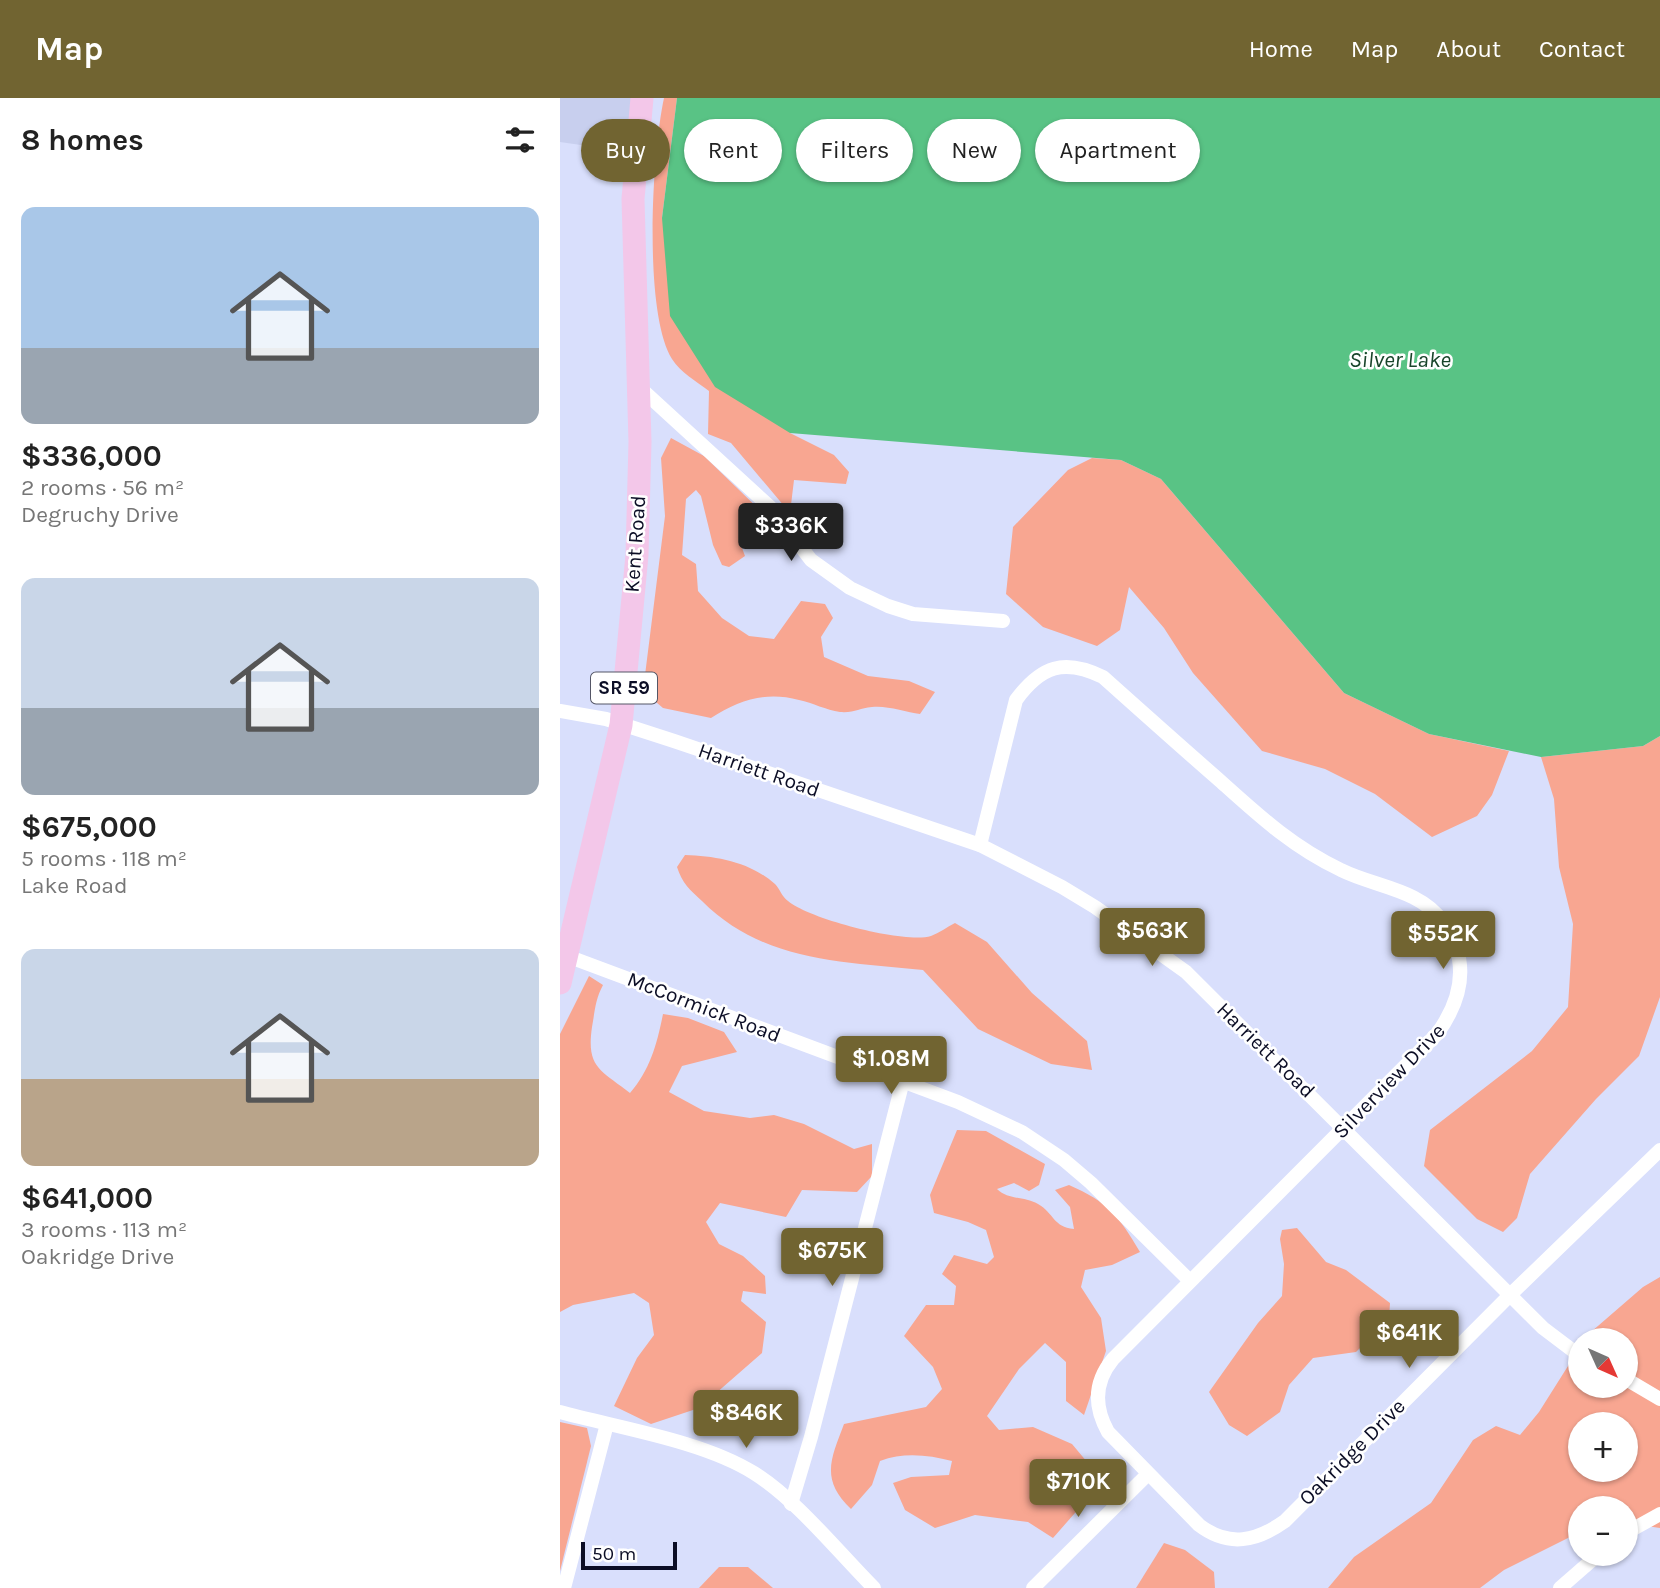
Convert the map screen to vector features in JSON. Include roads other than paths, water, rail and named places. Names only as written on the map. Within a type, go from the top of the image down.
[{"type":"main road","name":"Kent Road","points":[[560,983],[621,725],[637,555],[640,442],[633,200],[642,98]]},
{"type":"street","points":[[639,387],[770,506],[811,560],[850,588],[888,606],[913,614],[1003,621]]},
{"type":"street","name":"Silverview Drive","points":[[979,845],[1016,700],[1028,684],[1042,674],[1064,666],[1082,667],[1102,677],[1289,842],[1343,872],[1423,901],[1443,921],[1455,942],[1460,967],[1459,991],[1452,1014],[1419,1053],[1113,1359],[1102,1376],[1097,1401],[1103,1423],[1114,1440],[1148,1474]]},
{"type":"street","name":"Harriett Road","points":[[560,711],[607,719],[979,845],[1073,894],[1134,933],[1186,972],[1559,1343],[1568,1349]]},
{"type":"street","name":"McCormick Road","points":[[567,956],[978,1111],[1049,1149],[1091,1183],[1190,1281]]},
{"type":"street","points":[[791,1504],[811,1437],[903,1081]]},
{"type":"street","name":"Oakridge Drive","points":[[1148,1474],[1199,1525],[1217,1536],[1241,1540],[1269,1533],[1285,1521],[1511,1294],[1660,1150]]},
{"type":"street","points":[[1638,1386],[1660,1399]]},
{"type":"street","points":[[560,1412],[670,1440],[755,1473],[791,1504],[874,1588]]},
{"type":"street","points":[[564,1588],[607,1424]]},
{"type":"street","points":[[1033,1588],[1148,1474]]},
{"type":"street","points":[[1638,1526],[1660,1514]]},
{"type":"street","points":[[1560,1588],[1586,1566]]},
{"type":"water","name":"Silver Lake","points":[[677,98],[1660,98],[1660,736],[1643,746],[1541,757],[1429,734],[1344,693],[1161,479],[1121,460],[790,433],[715,387],[670,316],[662,218],[666,182],[670,182],[670,154]]}]
